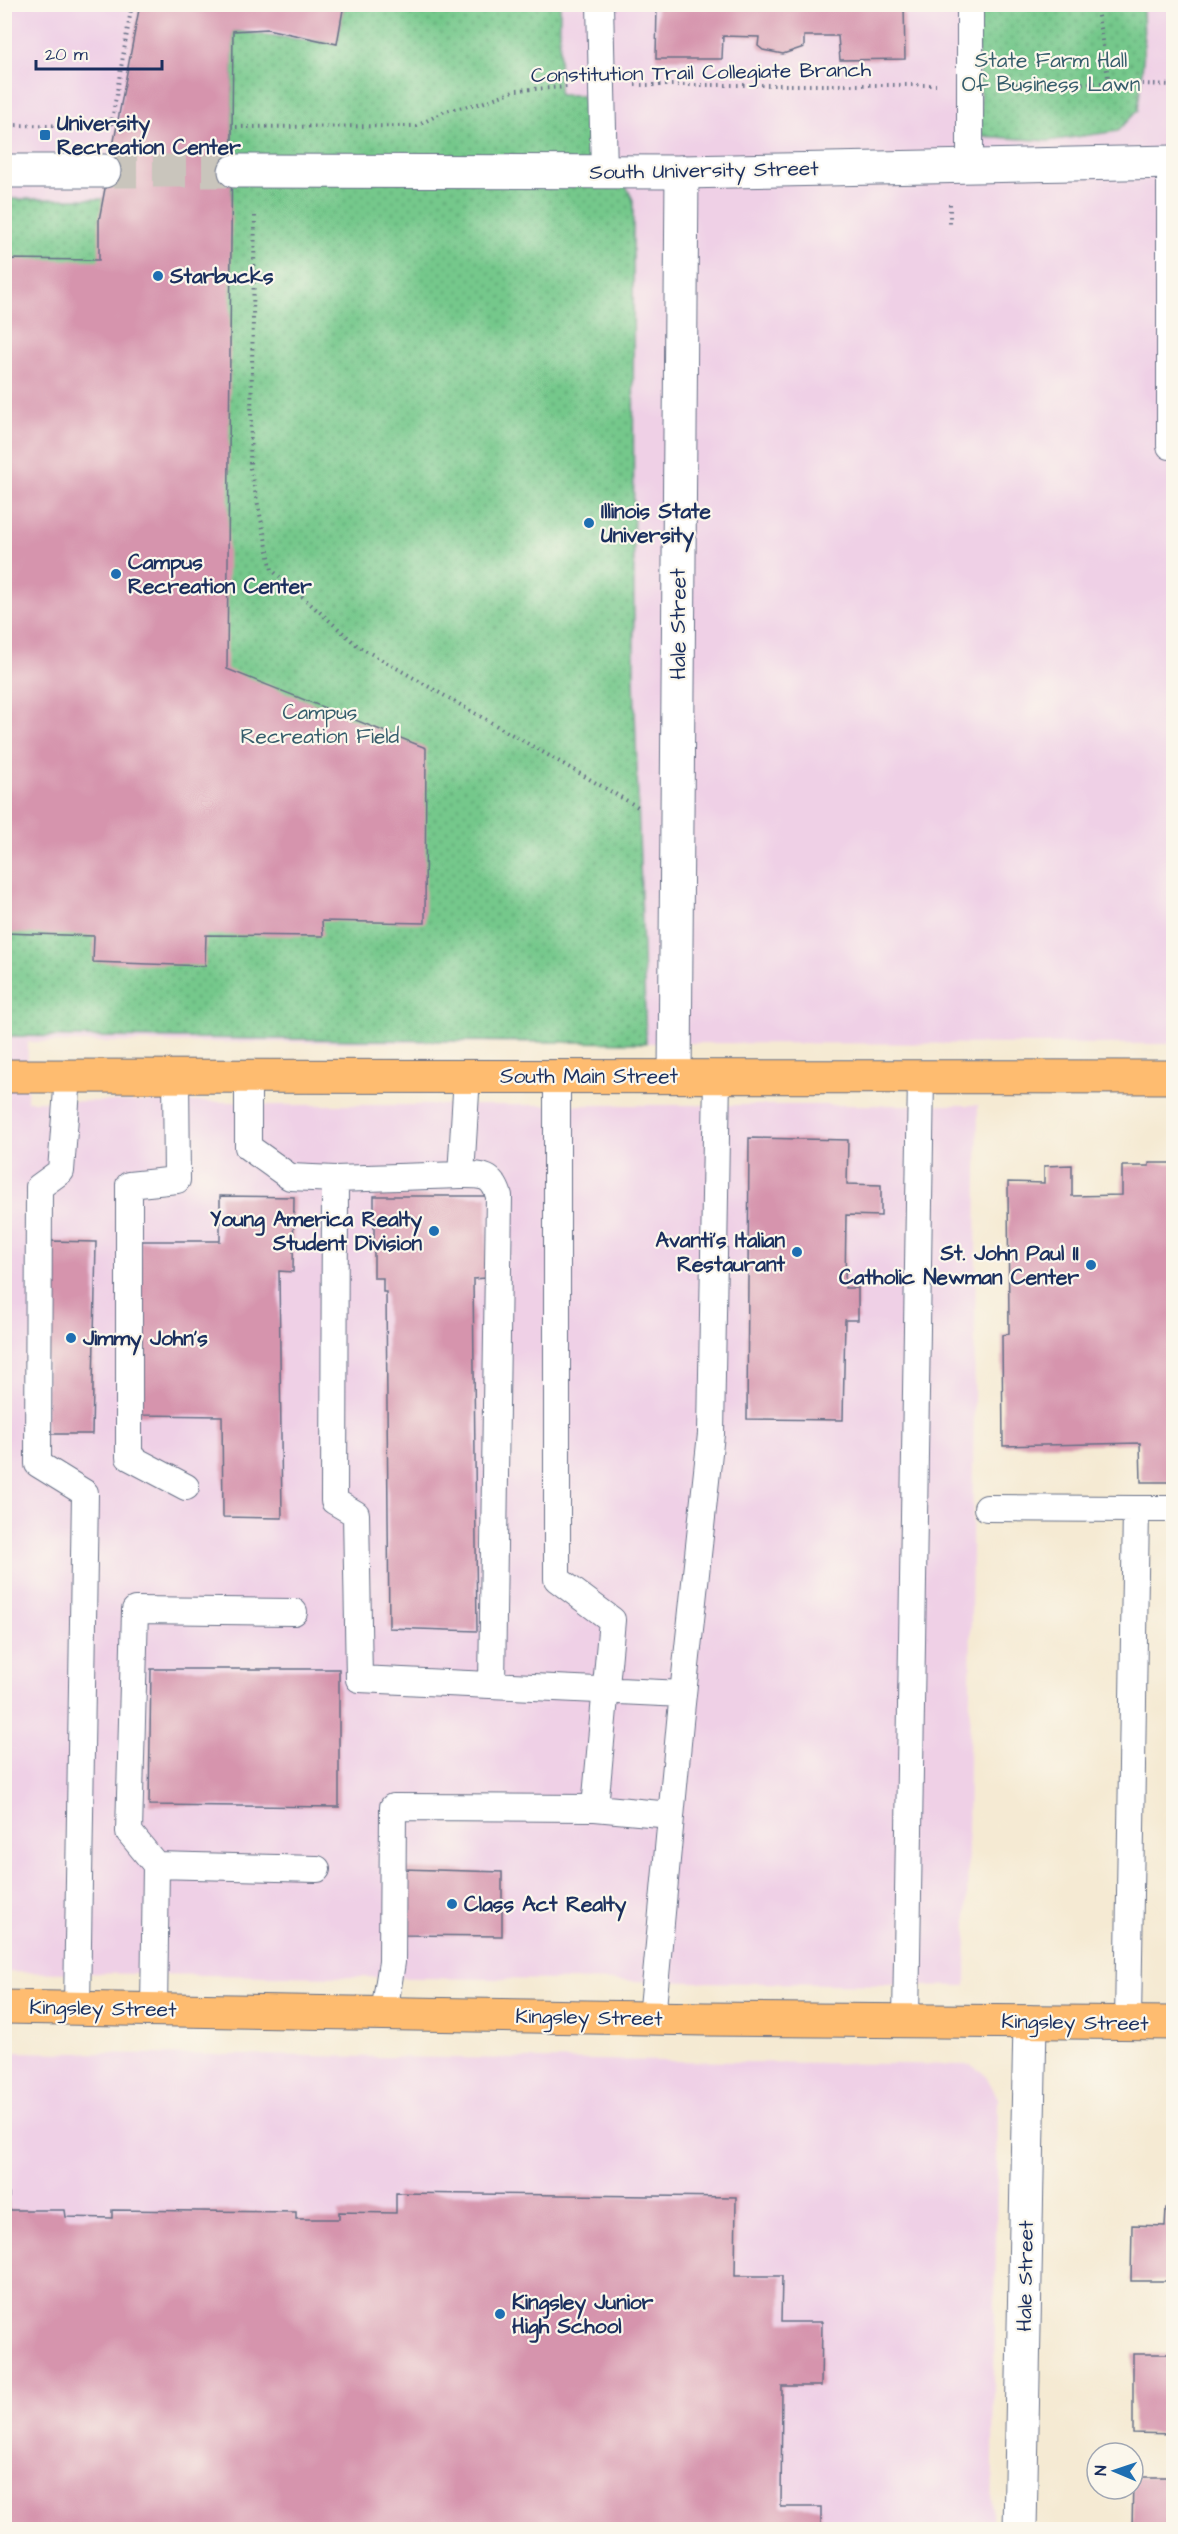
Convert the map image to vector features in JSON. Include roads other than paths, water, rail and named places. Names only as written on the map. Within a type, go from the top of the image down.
[{"type":"main road","name":"South Main Street","points":[[4,1076],[1173,1077]]},
{"type":"main road","name":"Kingsley Street","points":[[4,2007],[652,2018],[1173,2023]]},
{"type":"street","name":"South University Street","points":[[234,171],[682,172],[1172,162]]},
{"type":"street","points":[[4,171],[104,171]]},
{"type":"street","name":"Hale Street","points":[[675,1076],[682,172]]},
{"type":"street","name":"Hale Street","points":[[1020,2529],[1030,2022]]},
{"type":"lane","points":[[600,4],[604,171]]},
{"type":"lane","points":[[970,4],[970,166]]},
{"type":"lane","points":[[1172,162],[1170,446],[1173,446]]},
{"type":"lane","points":[[68,1076],[61,1171],[39,1187],[38,1464],[86,1493],[77,2008]]},
{"type":"lane","points":[[176,1076],[177,1180],[129,1185],[129,1457],[186,1486]]},
{"type":"lane","points":[[248,1076],[248,1147],[290,1177],[335,1179],[461,1174],[487,1178],[495,1184],[499,1196],[492,1685]]},
{"type":"lane","points":[[461,1174],[467,1076]]},
{"type":"lane","points":[[557,1076],[557,1579],[612,1620],[595,1808]]},
{"type":"lane","points":[[652,2018],[711,1434],[717,1076]]},
{"type":"lane","points":[[906,2020],[921,1077]]},
{"type":"lane","points":[[335,1179],[334,1501],[356,1514],[359,1678],[683,1694]]},
{"type":"lane","points":[[987,1508],[1173,1509]]},
{"type":"lane","points":[[1128,2022],[1136,1509]]},
{"type":"lane","points":[[154,2009],[156,1865],[129,1832],[135,1610],[294,1612]]},
{"type":"lane","points":[[384,2013],[392,1962],[393,1808],[595,1808],[671,1815]]},
{"type":"lane","points":[[156,1865],[317,1869]]},
{"type":"tunnel","points":[[104,171],[235,171]]},
{"type":"place","name":"University Recreation Center","points":[[45,135]]},
{"type":"place","name":"Starbucks","points":[[158,276]]},
{"type":"place","name":"Illinois State University","points":[[589,523]]},
{"type":"place","name":"Campus Recreation Center","points":[[116,574]]},
{"type":"place","name":"Young America Realty Student Division","points":[[434,1231]]},
{"type":"place","name":"Avanti's Italian Restaurant","points":[[797,1252]]},
{"type":"place","name":"St. John Paul II Catholic Newman Center","points":[[1091,1265]]},
{"type":"place","name":"Jimmy John's","points":[[71,1338]]},
{"type":"place","name":"Class Act Realty","points":[[452,1904]]},
{"type":"place","name":"Kingsley Junior High School","points":[[500,2314]]},
{"type":"park label","name":"State Farm Hall Of Business Lawn","points":[[1051,72]]},
{"type":"park label","name":"Campus Recreation Field","points":[[320,724]]}]
